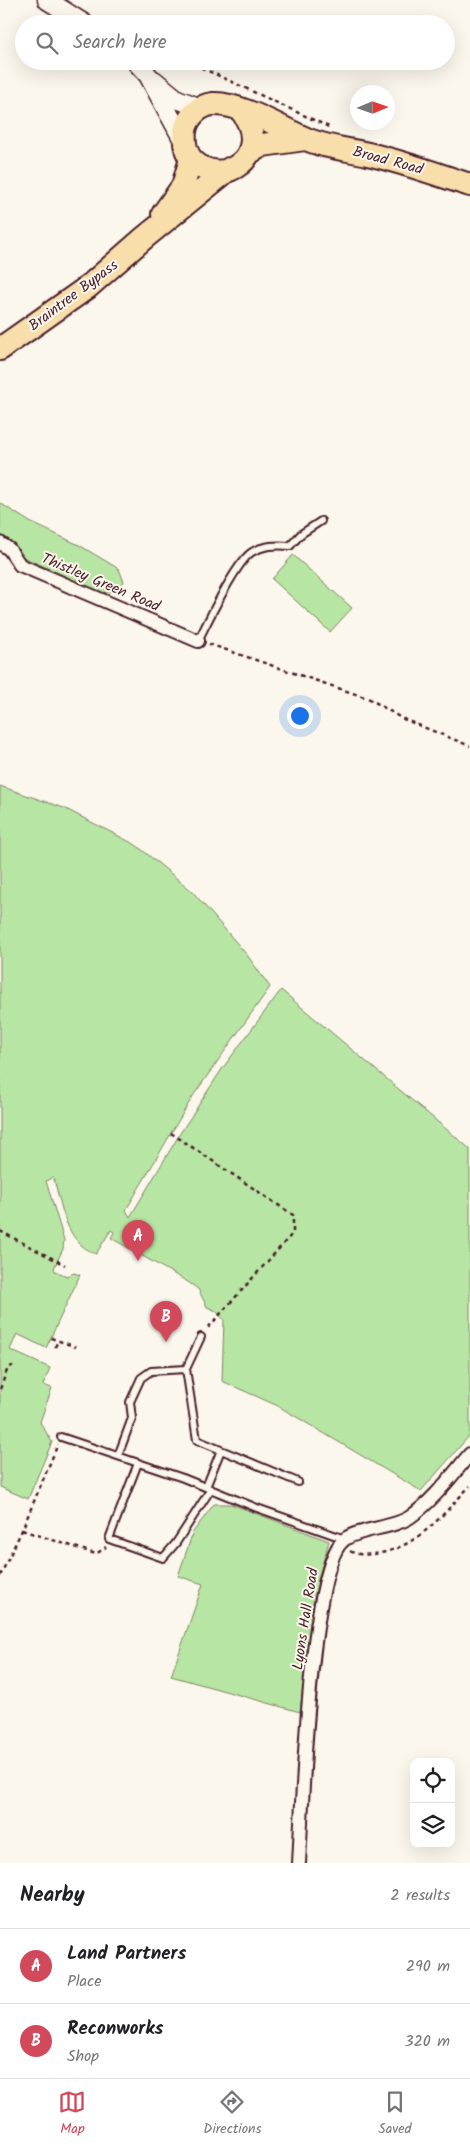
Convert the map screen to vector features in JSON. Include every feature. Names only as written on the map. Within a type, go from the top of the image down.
[{"type":"highway","name":"Broad Road","points":[[201,108],[213,104],[229,105],[258,116],[305,139],[394,160],[470,185]]},
{"type":"highway","points":[[201,108],[190,118],[185,129],[188,150],[202,168],[212,171],[229,169]]},
{"type":"highway","points":[[241,110],[250,122],[253,133],[250,152]]},
{"type":"highway","name":"Broad Road","points":[[229,169],[244,160],[250,152],[263,145],[305,139]]},
{"type":"highway","name":"Braintree Bypass","points":[[144,238],[182,186],[188,150]]},
{"type":"highway","name":"Braintree Bypass","points":[[0,350],[88,287],[144,238],[229,169]]},
{"type":"main road","points":[[47,0],[71,15]]},
{"type":"main road","name":"Broad Road","points":[[143,70],[177,99],[201,108]]},
{"type":"main road","name":"Broad Road","points":[[148,75],[188,150]]},
{"type":"street","name":"Thistley Green Road","points":[[0,543],[9,549],[20,565],[198,640]]},
{"type":"street","points":[[345,1539],[409,1518],[435,1493],[470,1454]]},
{"type":"street","name":"Lyons Hall Road","points":[[299,1863],[307,1725],[322,1596],[332,1560],[345,1539]]},
{"type":"lane","points":[[198,640],[234,576],[250,553],[261,547],[290,546],[301,534],[321,521]]},
{"type":"lane","points":[[200,1337],[186,1369],[197,1440],[298,1482]]},
{"type":"lane","points":[[118,1456],[132,1418],[130,1402],[140,1378],[151,1371],[186,1369]]},
{"type":"lane","points":[[61,1437],[208,1488],[345,1539]]},
{"type":"lane","points":[[138,1463],[109,1539],[164,1558],[208,1488],[221,1450]]},
{"type":"path","points":[[207,70],[333,128]]},
{"type":"path","points":[[198,640],[370,699],[401,718],[470,746]]},
{"type":"path","points":[[171,1133],[293,1215],[293,1233],[200,1337]]},
{"type":"path","points":[[0,1231],[66,1265]]},
{"type":"path","points":[[51,1338],[76,1347]]},
{"type":"path","points":[[55,1347],[58,1341]]},
{"type":"path","points":[[0,1389],[8,1368],[12,1366],[11,1361]]},
{"type":"path","points":[[0,1576],[22,1530],[61,1437]]},
{"type":"path","points":[[22,1530],[96,1554],[106,1548],[109,1539]]},
{"type":"green space","points":[[0,503],[30,522],[79,545],[119,569],[124,582],[115,591],[101,593],[21,556],[8,541],[0,536]]},
{"type":"green space","points":[[293,555],[352,608],[330,632],[272,579]]},
{"type":"green space","points":[[0,786],[64,808],[136,845],[192,891],[247,955],[270,987],[193,1096],[126,1210],[130,1217],[181,1132],[222,1069],[281,990],[470,1149],[470,1435],[421,1491],[278,1406],[222,1381],[224,1320],[216,1311],[207,1307],[198,1289],[111,1238],[114,1232],[111,1230],[96,1254],[85,1248],[77,1241],[66,1222],[53,1177],[46,1181],[64,1240],[63,1249],[54,1268],[55,1271],[67,1276],[74,1273],[80,1275],[46,1348],[17,1334],[10,1350],[50,1368],[43,1385],[52,1388],[40,1422],[52,1442],[28,1499],[0,1487]]},
{"type":"green space","points":[[214,1504],[231,1504],[329,1541],[314,1605],[300,1712],[171,1676],[203,1584],[178,1576],[193,1532]]},
{"type":"place","name":"Land Partners","points":[[138,1261]]},
{"type":"place","name":"Reconworks","points":[[166,1342]]}]
